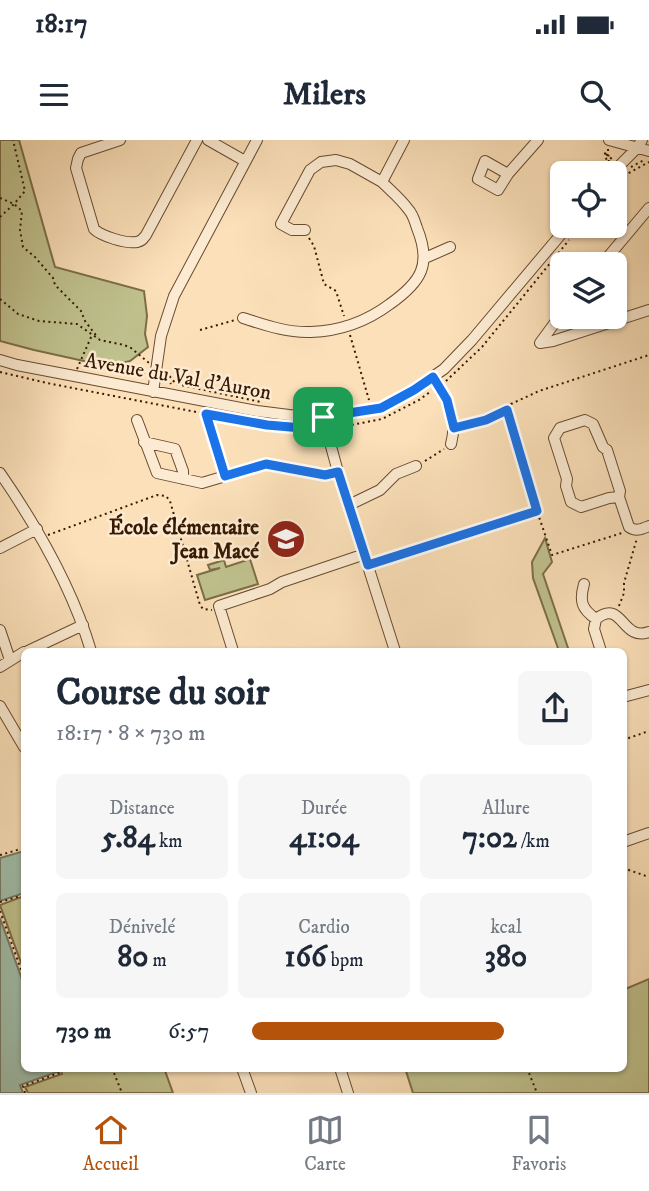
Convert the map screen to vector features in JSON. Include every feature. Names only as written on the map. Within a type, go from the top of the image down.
[{"type":"street","points":[[120,140],[81,153],[76,168],[94,229],[99,234],[134,242],[140,241],[146,235],[197,140]]},
{"type":"street","points":[[208,140],[245,161]]},
{"type":"street","points":[[153,391],[161,336],[174,296],[257,140]]},
{"type":"street","points":[[382,182],[404,140]]},
{"type":"street","points":[[508,174],[538,140]]},
{"type":"street","points":[[611,141],[639,144],[649,151]]},
{"type":"street","points":[[623,161],[639,144]]},
{"type":"street","points":[[243,318],[282,330],[334,331],[368,319],[398,299],[421,273],[425,258],[422,239],[410,211],[382,182],[350,164],[336,160],[321,162],[310,170],[281,225],[292,230],[305,230]]},
{"type":"street","points":[[612,252],[649,208]]},
{"type":"street","name":"Avenue du Val d'Auron","points":[[0,360],[257,411],[323,417],[381,408],[435,379],[562,238]]},
{"type":"street","points":[[425,258],[450,247]]},
{"type":"street","points":[[627,317],[649,310]]},
{"type":"street","points":[[550,329],[540,343],[590,329]]},
{"type":"street","points":[[435,379],[447,400],[454,428],[451,444]]},
{"type":"street","points":[[323,417],[394,648]]},
{"type":"street","points":[[137,420],[157,473],[202,483],[266,464],[325,475],[338,472]]},
{"type":"street","points":[[619,497],[581,507],[571,502],[554,438],[560,429],[584,420],[593,424],[607,450],[629,527],[640,529]]},
{"type":"street","points":[[144,442],[175,449],[183,479]]},
{"type":"street","points":[[349,505],[380,490],[396,474],[416,466]]},
{"type":"street","points":[[0,473],[25,508],[75,603],[90,648]]},
{"type":"street","points":[[0,548],[38,533]]},
{"type":"street","points":[[232,648],[219,606],[365,554]]},
{"type":"street","points":[[584,584],[581,597],[585,611],[596,619]]},
{"type":"street","points":[[600,648],[594,629],[596,619],[609,612],[616,615],[633,632],[642,635],[649,632]]},
{"type":"street","points":[[34,648],[83,625]]},
{"type":"street","points":[[0,630],[10,660]]},
{"type":"street","points":[[0,667],[21,654]]},
{"type":"street","points":[[627,696],[649,690]]},
{"type":"street","points":[[0,706],[21,742]]},
{"type":"street","points":[[627,841],[649,833]]},
{"type":"street","points":[[243,1072],[251,1093]]},
{"type":"street","points":[[341,1072],[348,1093]]},
{"type":"path","points":[[0,216],[25,191],[13,140]]},
{"type":"path","points":[[607,161],[604,150],[611,141]]},
{"type":"path","points":[[608,161],[611,141]]},
{"type":"path","points":[[627,170],[649,158]]},
{"type":"path","points":[[0,198],[22,211],[20,230],[23,247],[35,257],[55,285],[81,311],[98,338]]},
{"type":"path","points":[[305,230],[314,246],[324,284],[337,291],[370,401]]},
{"type":"path","points":[[0,372],[206,414],[302,428],[315,436],[328,437],[345,423],[380,416],[416,397],[435,379],[447,375],[479,344],[562,238]]},
{"type":"path","points":[[0,299],[18,314],[39,321],[77,324],[98,338],[131,348],[156,368],[163,368],[176,384],[264,402]]},
{"type":"path","points":[[200,330],[243,318]]},
{"type":"path","points":[[77,370],[92,334]]},
{"type":"path","points":[[454,428],[486,420],[529,395],[649,355]]},
{"type":"path","points":[[0,368],[242,416],[302,425],[328,437]]},
{"type":"path","points":[[507,410],[552,555],[640,529]]},
{"type":"path","points":[[206,414],[225,476]]},
{"type":"path","points":[[416,466],[451,444]]},
{"type":"path","points":[[38,533],[157,495],[166,496],[170,501],[200,605],[203,609],[220,610]]},
{"type":"path","points":[[368,565],[537,511]]},
{"type":"path","points":[[616,615],[640,529]]},
{"type":"path","points":[[627,739],[649,731]]},
{"type":"path","points":[[0,855],[21,849]]},
{"type":"path","points":[[627,869],[649,877]]},
{"type":"path","points":[[0,902],[21,896]]},
{"type":"path","points":[[0,911],[21,970]]},
{"type":"path","points":[[25,1093],[23,1086],[59,1072]]},
{"type":"path","points":[[114,1072],[122,1093]]},
{"type":"path","points":[[529,1072],[537,1093]]},
{"type":"green space","points":[[0,140],[19,140],[55,267],[144,291],[148,347],[130,361],[102,365],[0,341]]},
{"type":"green space","points":[[545,538],[552,562],[543,574],[568,648],[558,648],[533,578],[532,562]]},
{"type":"green space","points":[[250,559],[258,584],[205,600],[197,575],[220,568],[210,570],[208,565],[224,560],[226,567]]},
{"type":"green space","points":[[21,897],[21,963],[0,905]]},
{"type":"green space","points":[[649,979],[649,1093],[413,1093],[406,1072],[627,1072],[627,988]]},
{"type":"green space","points":[[61,1072],[165,1072],[173,1093],[28,1093],[25,1087],[62,1074]]},
{"type":"shaded area","points":[[21,852],[21,894],[0,901],[0,858]]},
{"type":"shaded area","points":[[0,918],[21,977],[21,1072],[57,1072],[20,1085],[23,1093],[0,1093]]},
{"type":"place","name":"École élémentaire Jean Macé","points":[[286,539]]},
{"type":"route","points":[[433,377],[447,400],[454,428],[486,420],[507,410],[537,511],[368,565],[338,472],[325,475],[266,464],[225,476],[206,414],[302,428],[315,436],[328,438],[323,417],[381,408],[433,377]]}]
